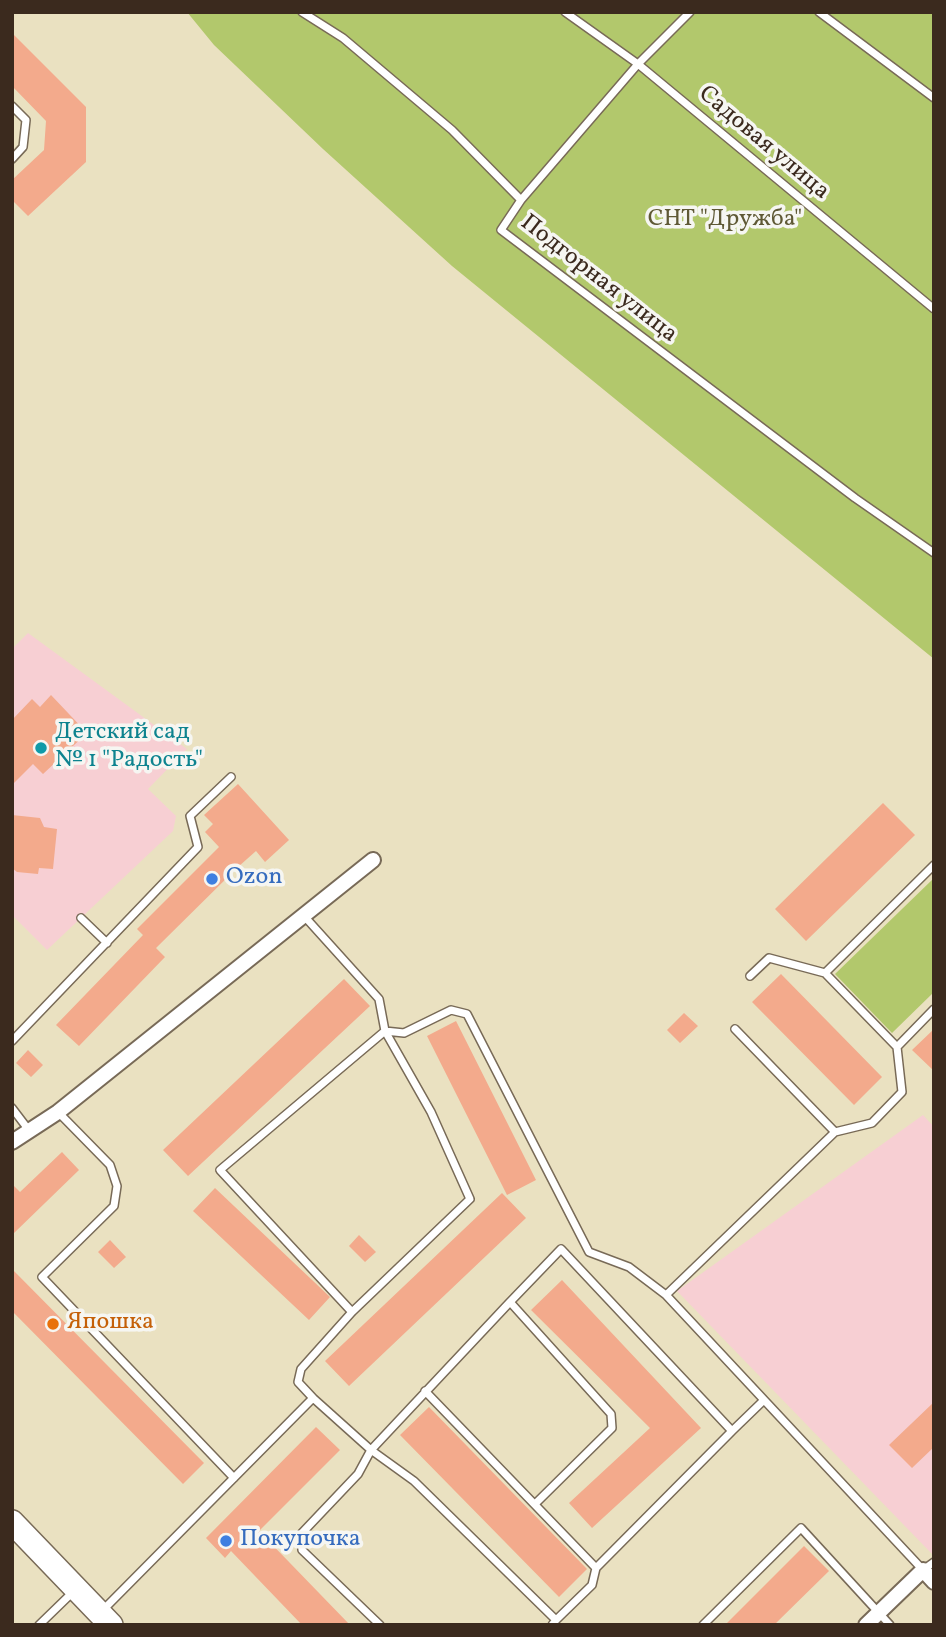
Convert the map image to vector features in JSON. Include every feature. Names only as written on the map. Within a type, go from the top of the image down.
[{"type":"main road","points":[[12,1522],[106,1619]]},
{"type":"street","points":[[12,1142],[28,1129],[58,1112],[373,860]]},
{"type":"street","points":[[866,1625],[929,1566],[934,1582]]},
{"type":"lane","name":"Подгорная улица","points":[[302,12],[343,38],[452,130],[521,200],[500,230],[855,498],[934,553]]},
{"type":"lane","name":"Садовая улица","points":[[565,12],[638,64],[934,309]]},
{"type":"lane","points":[[521,200],[638,64],[690,12]]},
{"type":"lane","points":[[819,12],[934,98]]},
{"type":"lane","points":[[12,106],[26,120],[23,147],[12,159]]},
{"type":"lane","points":[[12,1041],[198,848],[190,816],[231,777]]},
{"type":"lane","points":[[825,973],[934,865]]},
{"type":"lane","points":[[304,917],[379,999],[385,1031],[430,1112],[470,1199],[352,1312],[301,1369],[298,1382],[313,1398],[371,1450],[414,1481],[554,1623],[592,1585],[596,1568],[763,1401]]},
{"type":"lane","points":[[81,918],[107,943]]},
{"type":"lane","points":[[666,1295],[835,1132],[872,1123],[902,1093],[897,1046],[825,973],[769,958],[750,976]]},
{"type":"lane","points":[[897,1046],[934,1009]]},
{"type":"lane","points":[[352,1312],[220,1170],[385,1031],[404,1032],[452,1010],[467,1014],[589,1252],[629,1267],[666,1295],[763,1401],[929,1566]]},
{"type":"lane","points":[[735,1029],[835,1132]]},
{"type":"lane","points":[[12,1108],[28,1129]]},
{"type":"lane","points":[[58,1112],[110,1165],[117,1186],[114,1206],[42,1277],[234,1478]]},
{"type":"lane","points":[[380,1625],[303,1549],[302,1534],[358,1474],[371,1450],[561,1250],[732,1431]]},
{"type":"lane","points":[[510,1302],[611,1414],[612,1428],[536,1503]]},
{"type":"lane","points":[[425,1391],[596,1568]]},
{"type":"lane","points":[[106,1619],[234,1478],[313,1398]]},
{"type":"lane","points":[[704,1625],[800,1528],[890,1625]]},
{"type":"lane","points":[[39,1625],[76,1589]]},
{"type":"shaded area","points":[[28,633],[187,749],[148,789],[176,816],[173,831],[47,950],[12,915],[12,649]]},
{"type":"shaded area","points":[[923,1115],[934,1127],[934,1556],[677,1291]]},
{"type":"green space","name":"СНТ \"Дружба\"","points":[[187,12],[934,12],[934,659],[452,266],[214,45]]},
{"type":"green space","points":[[934,878],[934,992],[892,1033],[835,974]]},
{"type":"building","points":[[12,33],[86,107],[86,162],[28,216],[12,200],[12,180],[44,150],[46,121],[12,86]]},
{"type":"building","name":"Детский сад № 1 \"Радость\"","points":[[51,695],[87,733],[43,774],[33,764],[12,785],[12,720],[32,699],[40,707]]},
{"type":"building","points":[[238,784],[289,840],[265,862],[256,851],[238,867],[156,948],[165,957],[79,1046],[56,1025],[143,935],[137,929],[219,847],[205,832],[213,824],[204,815]]},
{"type":"building","points":[[883,803],[915,835],[806,941],[775,909]]},
{"type":"building","name":"Детский сад № 1 \"Радость\"","points":[[12,815],[40,818],[44,827],[57,829],[53,869],[39,868],[38,874],[17,872],[12,868]]},
{"type":"building","points":[[781,974],[882,1077],[854,1105],[752,1002]]},
{"type":"building","points":[[344,979],[370,1006],[188,1176],[163,1150]]},
{"type":"building","points":[[684,1013],[698,1026],[680,1043],[667,1030]]},
{"type":"building","points":[[456,1021],[536,1180],[507,1195],[427,1036]]},
{"type":"building","points":[[934,1029],[934,1071],[912,1050]]},
{"type":"building","points":[[28,1050],[43,1065],[31,1077],[16,1063]]},
{"type":"building","points":[[62,1152],[79,1170],[12,1235],[12,1184],[20,1192]]},
{"type":"building","points":[[215,1188],[330,1297],[309,1320],[193,1211]]},
{"type":"building","points":[[502,1193],[526,1218],[349,1386],[325,1361]]},
{"type":"building","points":[[359,1235],[376,1252],[365,1262],[349,1246]]},
{"type":"building","points":[[110,1240],[126,1257],[114,1268],[98,1252]]},
{"type":"building","points":[[12,1269],[204,1463],[183,1484],[12,1311]]},
{"type":"building","points":[[562,1280],[701,1428],[592,1528],[569,1503],[650,1428],[531,1310]]},
{"type":"building","points":[[934,1402],[934,1447],[912,1468],[889,1445]]},
{"type":"building","points":[[429,1407],[587,1569],[559,1597],[400,1435]]},
{"type":"building","points":[[316,1427],[340,1450],[259,1531],[350,1625],[302,1625],[231,1551],[225,1558],[206,1538]]},
{"type":"building","points":[[804,1546],[829,1571],[774,1625],[725,1625]]},
{"type":"place","name":"Детский сад № 1 \"Радость\"","points":[[41,748]]},
{"type":"place","name":"Ozon","points":[[212,879]]},
{"type":"place","name":"Япошка","points":[[53,1324]]},
{"type":"place","name":"Покупочка","points":[[226,1541]]}]
